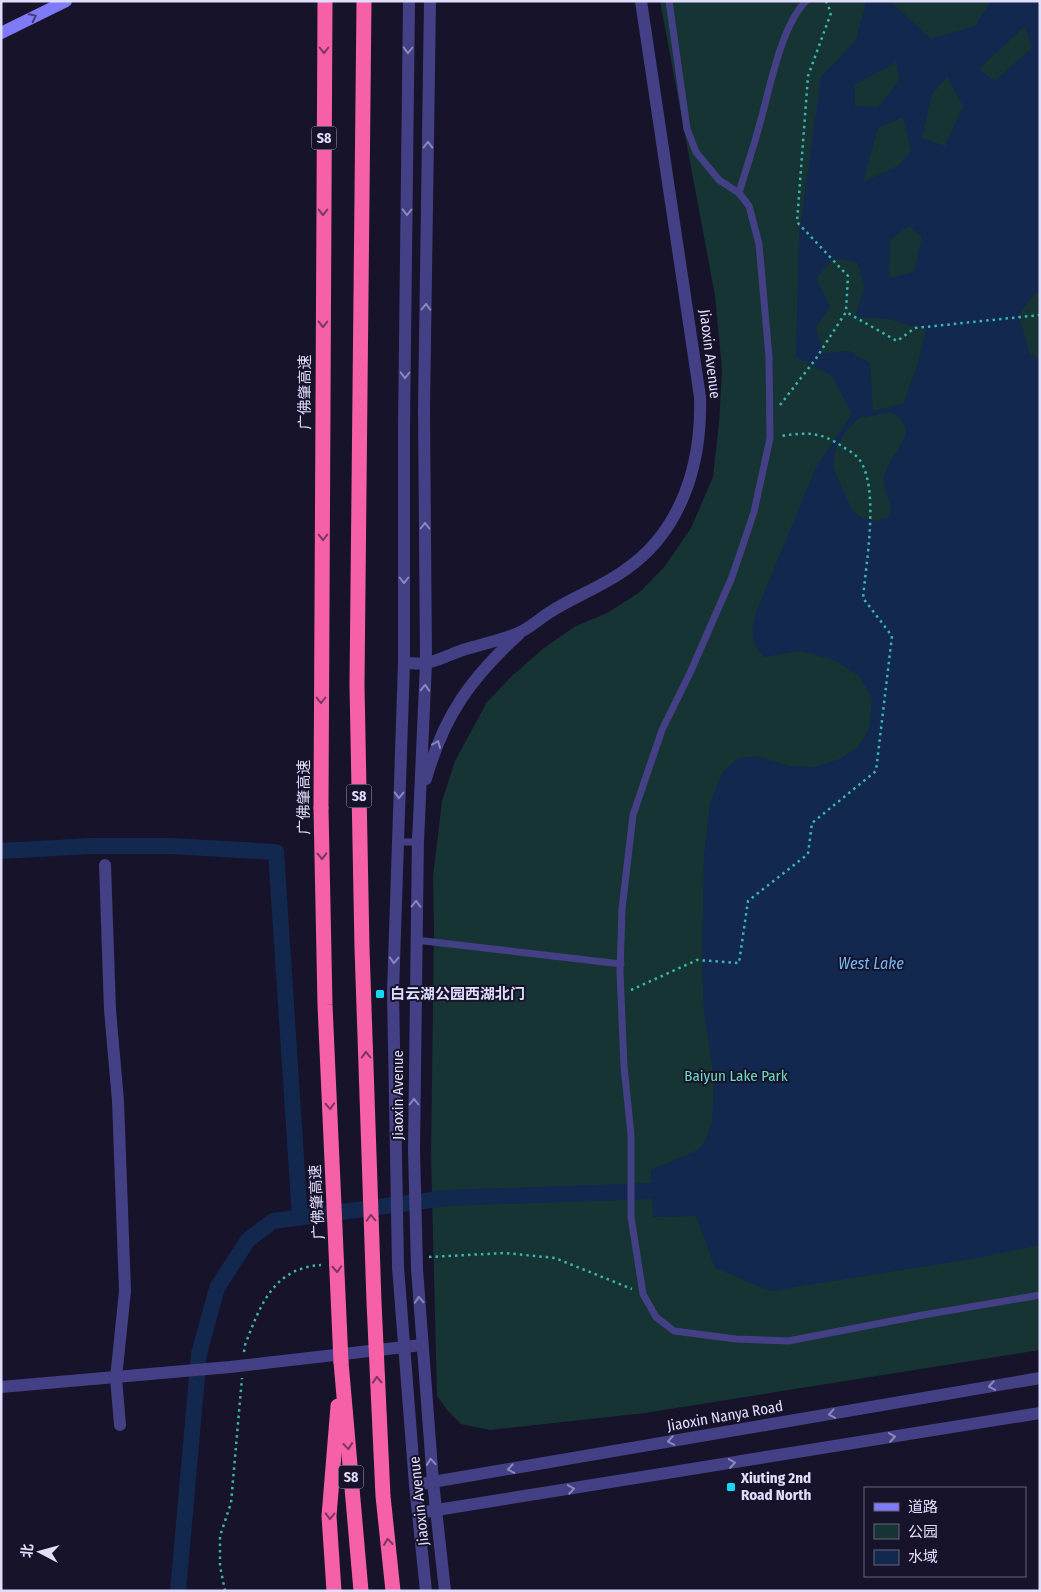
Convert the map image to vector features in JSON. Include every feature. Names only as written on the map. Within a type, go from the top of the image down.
[{"type":"highway","name":"广佛肇高速","points":[[325,1],[321,808],[325,1005],[341,1362],[361,1591]]},
{"type":"highway","name":"S8","points":[[364,1],[357,685],[358,776],[374,1302],[383,1496],[393,1591]]},
{"type":"highway","points":[[334,1591],[329,1516],[341,1362]]},
{"type":"main road","points":[[1,33],[66,1]]},
{"type":"street","name":"Jiaoxin Avenue","points":[[409,1],[404,427],[404,663],[393,992],[398,1267],[415,1485],[426,1591]]},
{"type":"street","points":[[418,842],[426,663],[424,409],[430,1]]},
{"type":"street","name":"Jiaoxin Avenue","points":[[445,1591],[433,1482],[417,1269],[414,1150],[416,940],[418,842],[421,802],[434,752],[445,724],[456,705],[485,667],[522,631],[567,602],[610,580],[645,554],[675,515],[684,497],[693,470],[699,445],[701,423],[697,368],[641,1]]},
{"type":"street","name":"Jiaoxin Avenue","points":[[404,663],[426,663],[522,631]]},
{"type":"street","points":[[105,865],[110,1010],[118,1101],[125,1291],[116,1378],[120,1425]]},
{"type":"street","points":[[1,1387],[230,1367],[422,1345]]},
{"type":"street","name":"Jiaoxin Nanya Road","points":[[415,1485],[1040,1378]]},
{"type":"street","points":[[418,1513],[1040,1413]]},
{"type":"lane","points":[[668,1],[687,129],[696,152],[719,180],[739,193],[749,206],[759,244],[769,357],[770,438],[754,512],[732,577],[690,674],[662,730],[633,815],[622,909],[621,995],[624,1066],[631,1135],[631,1217],[643,1294],[656,1316],[674,1331],[736,1339],[788,1341],[1040,1295]]},
{"type":"lane","points":[[739,193],[782,44],[801,6],[806,1]]},
{"type":"lane","points":[[397,842],[418,842]]},
{"type":"lane","points":[[416,940],[621,964]]},
{"type":"path","points":[[770,418],[815,360],[846,312],[848,276],[797,222],[808,76],[831,14],[826,1]]},
{"type":"path","points":[[846,312],[897,342],[916,328],[1040,315]]},
{"type":"path","points":[[621,995],[697,960],[739,963],[748,901],[808,854],[812,823],[876,771],[892,636],[863,598],[871,515],[868,480],[858,459],[830,438],[814,434],[770,438]]},
{"type":"green space","name":"Baiyun Lake Park","points":[[660,1],[1040,1],[1040,1350],[645,1413],[490,1430],[461,1424],[437,1396],[431,1156],[433,876],[442,801],[455,761],[487,702],[513,675],[544,648],[574,627],[607,613],[640,592],[665,566],[691,528],[713,477],[722,370],[715,296]]},
{"type":"water","name":"West Lake","points":[[866,1],[890,1],[931,39],[975,26],[991,1],[1040,1],[1040,292],[1036,293],[1019,314],[1029,353],[1040,360],[1040,1245],[978,1258],[770,1291],[715,1268],[696,1216],[653,1217],[651,1170],[696,1151],[704,1143],[712,1122],[714,1079],[704,1013],[702,962],[704,856],[710,803],[722,773],[738,758],[755,756],[789,766],[814,767],[840,759],[858,747],[869,730],[872,698],[859,676],[832,659],[799,651],[764,657],[756,647],[752,633],[755,615],[816,467],[852,414],[832,376],[796,357],[799,235],[821,77],[856,40]],"holes":[[[1025,26],[1032,48],[995,81],[979,69]],[[896,62],[899,81],[878,107],[855,106],[855,85]],[[947,77],[963,106],[945,146],[922,138],[932,94]],[[903,117],[911,151],[898,166],[863,182],[878,128]],[[909,226],[922,237],[914,272],[889,278],[890,240]],[[834,258],[858,263],[864,288],[855,317],[889,319],[926,330],[917,366],[903,404],[873,411],[870,363],[849,351],[823,353],[816,327],[830,306],[816,278]],[[890,412],[900,419],[905,427],[902,443],[887,468],[884,477],[884,485],[891,507],[887,518],[876,521],[862,518],[852,510],[833,467],[835,451],[844,433],[859,418]]]},
{"type":"waterway","points":[[1,851],[91,846],[170,846],[276,852],[300,1218]]},
{"type":"waterway","points":[[178,1591],[199,1354],[217,1288],[248,1240],[273,1221],[446,1198],[652,1191]]},
{"type":"place","name":"白云湖公园西湖北门","points":[[380,994]]},
{"type":"place","name":"Xiuting 2nd Road North","points":[[731,1487]]}]
